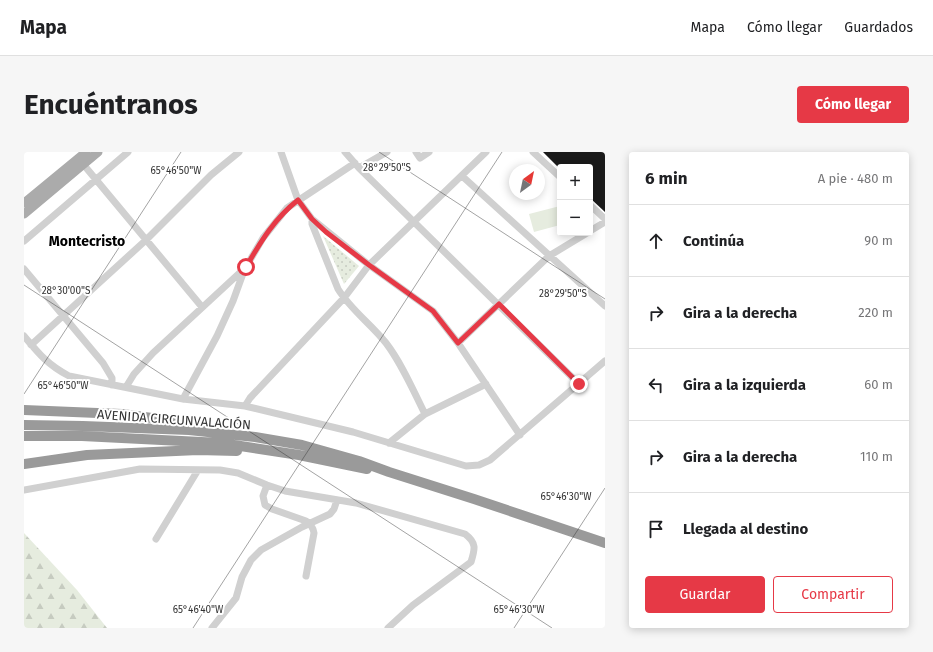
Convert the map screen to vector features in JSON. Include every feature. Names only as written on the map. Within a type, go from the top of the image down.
[{"type":"highway","points":[[24,410],[91,412],[140,416],[259,435],[302,446]]},
{"type":"highway","name":"AVENIDA CIRCUNVALACIÓN","points":[[24,426],[76,426],[189,430],[249,436],[302,446],[359,461],[603,542]]},
{"type":"highway","name":"AVENIDA CIRCUNVALACIÓN","points":[[24,436],[82,436],[221,443],[258,448],[389,472]]},
{"type":"highway","points":[[24,464],[86,454],[212,450],[255,453],[314,462],[340,463]]},
{"type":"main road","points":[[24,204],[86,152]]},
{"type":"main road","points":[[24,214],[98,152]]},
{"type":"street","points":[[24,241],[128,152]]},
{"type":"street","points":[[31,345],[146,240],[211,174],[239,152]]},
{"type":"street","points":[[281,152],[298,200],[312,219],[369,265],[433,311],[458,343],[520,435]]},
{"type":"street","points":[[345,152],[579,384]]},
{"type":"street","points":[[183,399],[217,336],[246,267],[263,238],[278,218],[287,208],[298,200],[357,165],[387,152]]},
{"type":"street","points":[[416,152],[420,158],[429,152]]},
{"type":"street","points":[[245,406],[250,398],[344,298],[369,265],[486,152]]},
{"type":"street","points":[[533,152],[557,174]]},
{"type":"street","points":[[83,164],[202,307]]},
{"type":"street","points":[[462,176],[605,306]]},
{"type":"street","points":[[593,208],[605,219]]},
{"type":"street","points":[[312,219],[312,224],[338,289],[344,298],[385,342],[426,414]]},
{"type":"street","points":[[593,229],[605,222]]},
{"type":"street","points":[[458,343],[549,256],[582,236]]},
{"type":"street","points":[[126,387],[134,374],[153,353],[246,267]]},
{"type":"street","points":[[24,269],[103,363],[112,378],[112,385]]},
{"type":"street","points":[[24,336],[46,362],[69,376],[183,399],[245,406],[353,432],[466,466],[473,466],[490,460],[605,361]]},
{"type":"street","points":[[389,443],[426,414],[486,384]]},
{"type":"street","points":[[24,490],[140,469],[220,470],[238,472],[285,491],[356,503],[465,534],[471,539],[474,543],[475,551],[471,562],[413,605],[388,628]]},
{"type":"street","points":[[156,538],[198,470]]},
{"type":"street","points":[[267,485],[263,496],[265,505],[311,524],[314,532],[306,576]]},
{"type":"street","points":[[212,628],[236,598],[242,577],[251,560],[261,550],[330,514],[334,510],[337,500]]},
{"type":"green space","points":[[557,207],[557,226],[534,232],[529,214]]},
{"type":"green space","points":[[323,236],[359,266],[344,284]]},
{"type":"green space","points":[[24,533],[77,590],[107,628],[24,628]]},
{"type":"building","points":[[543,152],[605,152],[605,212],[593,201],[593,164],[557,164],[557,166]]},
{"type":"district","name":"Montecristo","points":[[87,241]]},
{"type":"route","points":[[246,267],[263,238],[278,218],[287,208],[298,200],[312,219],[326,232],[433,311],[458,343],[499,304],[579,384]]}]
